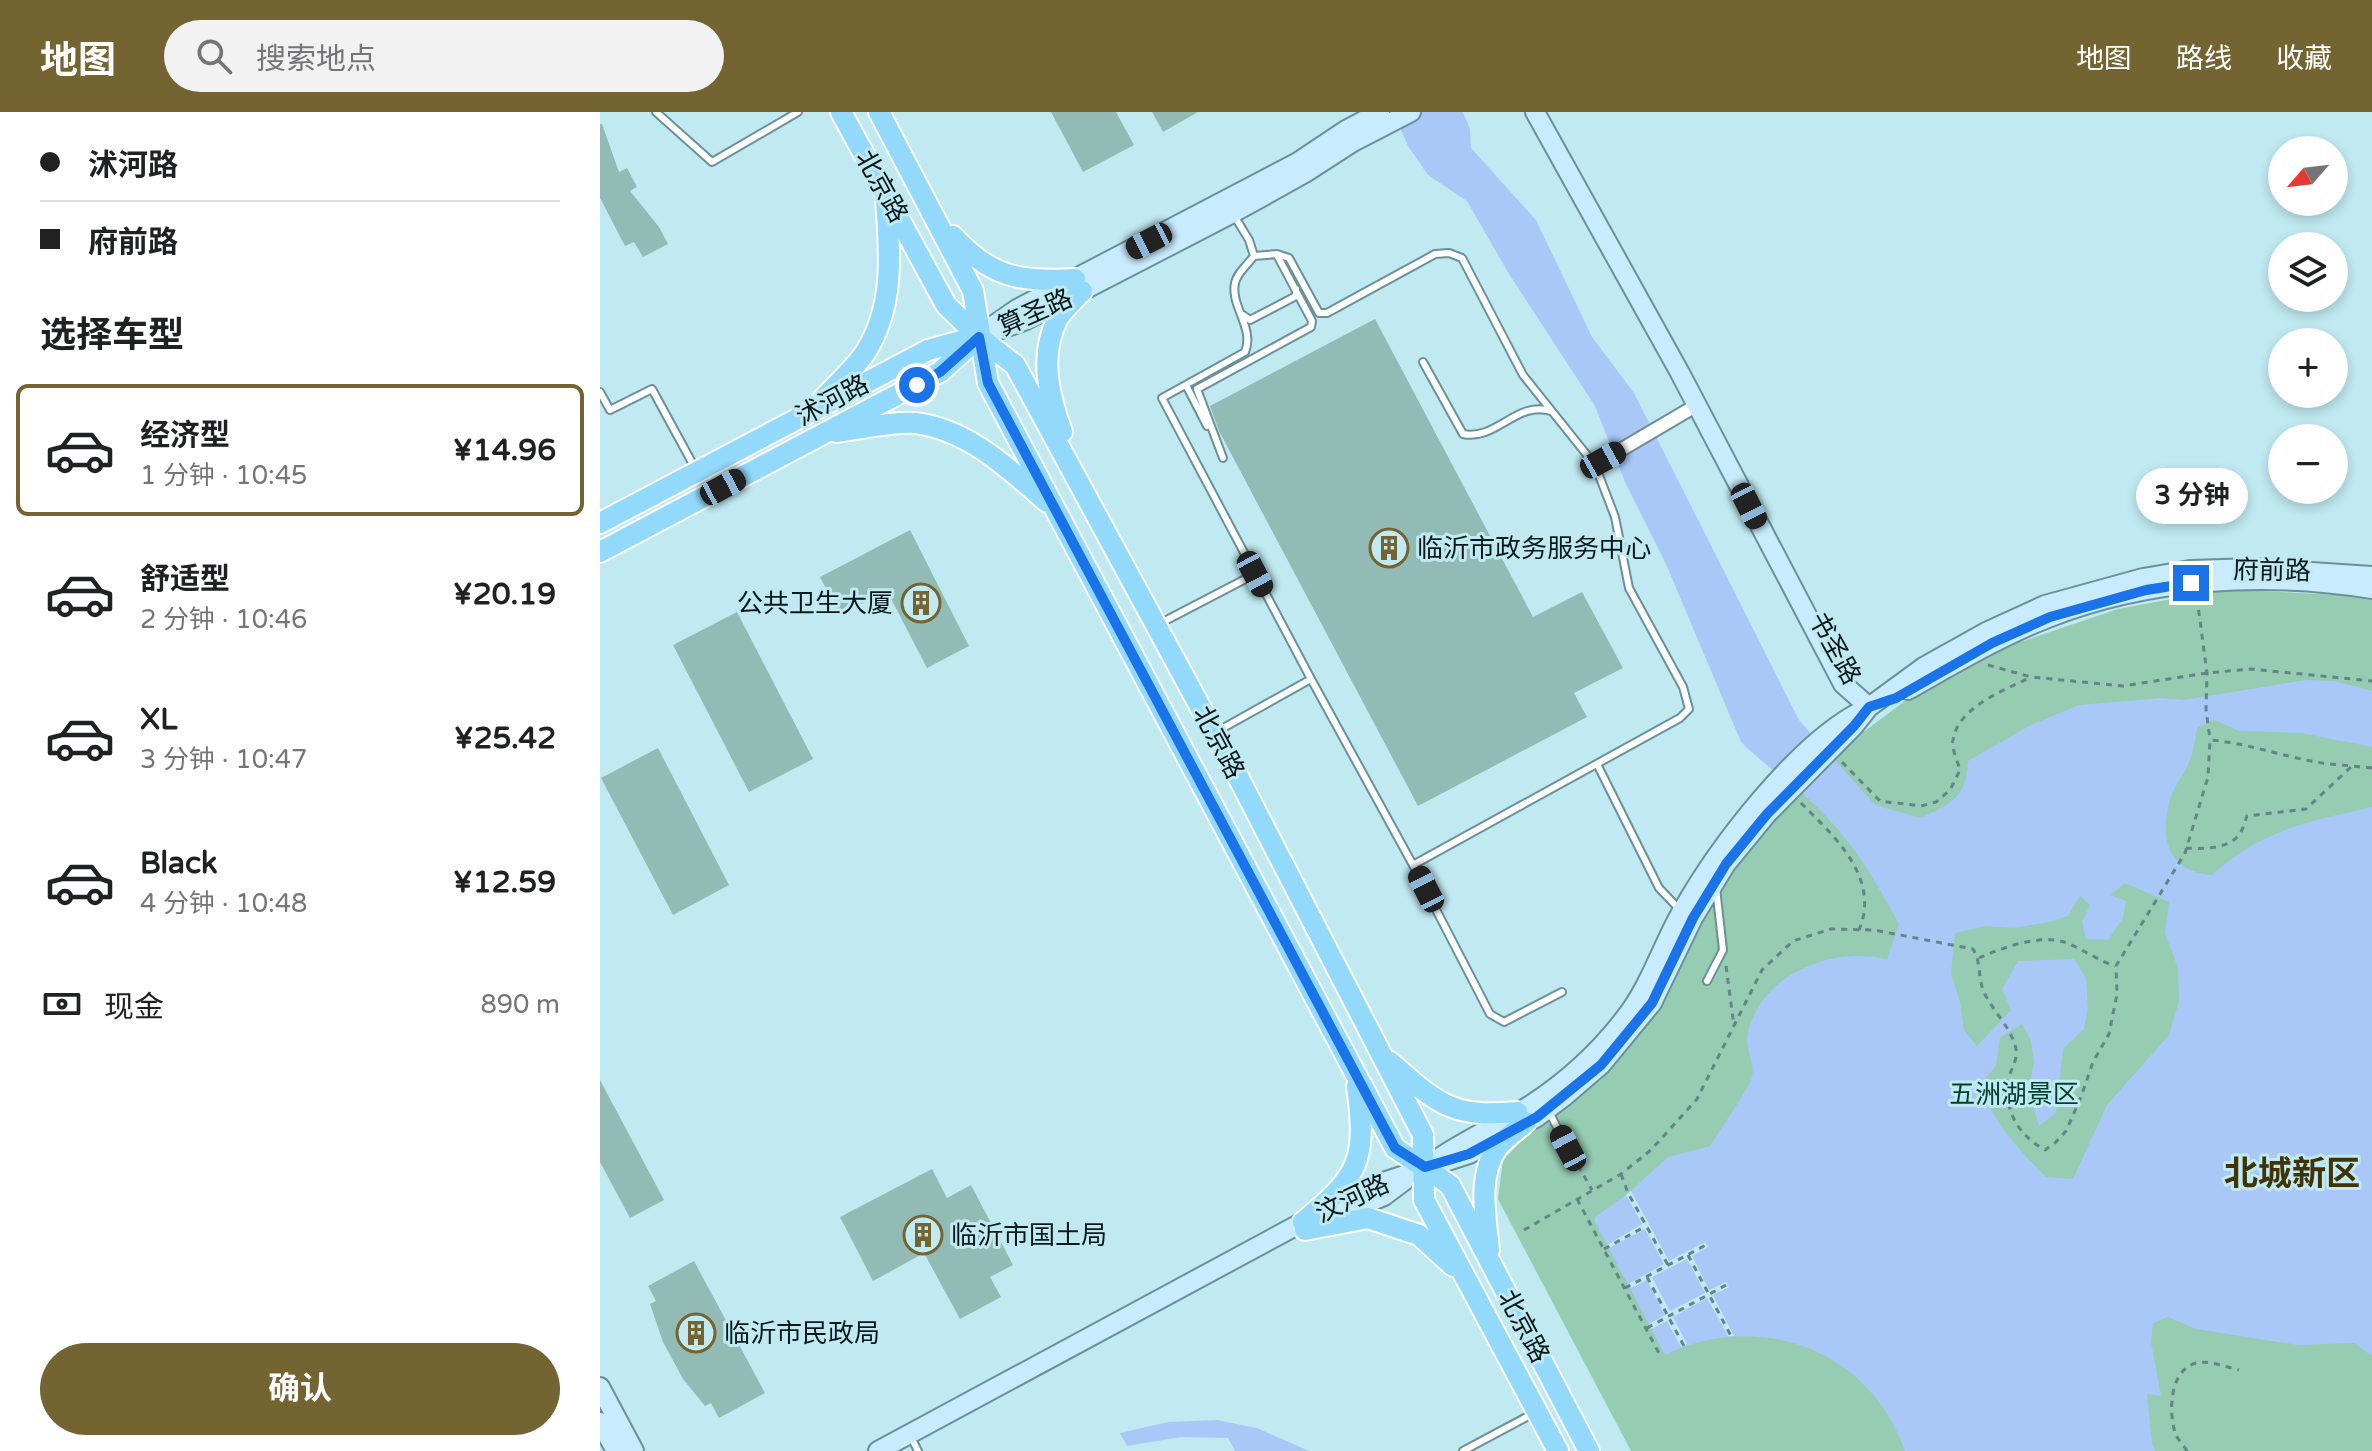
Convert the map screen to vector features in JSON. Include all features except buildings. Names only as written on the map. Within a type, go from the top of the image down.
[{"type":"main road","name":"北京路","points":[[841,112],[946,305],[979,337],[1015,365],[1214,733],[1423,1135],[1424,1200],[1558,1451]]},
{"type":"main road","name":"北京路","points":[[879,112],[973,291],[988,383],[1395,1148],[1450,1185],[1589,1451]]},
{"type":"main road","points":[[812,411],[865,354],[883,317],[891,270],[885,192]]},
{"type":"main road","points":[[932,213],[971,256],[1004,273],[1034,281],[1078,285],[1058,319],[1049,350],[1046,380],[1080,485]]},
{"type":"main road","name":"沭河路","points":[[600,523],[928,350],[979,337]]},
{"type":"main road","name":"沭河路","points":[[600,552],[940,372],[979,337]]},
{"type":"main road","points":[[824,434],[914,423],[944,429],[993,455],[1056,511]]},
{"type":"main road","points":[[1381,1054],[1430,1097],[1458,1110],[1482,1116],[1522,1117]]},
{"type":"main road","points":[[1304,1226],[1340,1191],[1359,1159],[1362,1121],[1354,1070]]},
{"type":"main road","points":[[1490,1262],[1485,1207],[1486,1171],[1498,1147],[1522,1117]]},
{"type":"main road","points":[[1304,1226],[1368,1218],[1392,1225],[1419,1235],[1465,1278]]},
{"type":"street","name":"算圣路","points":[[979,337],[1017,309],[1078,285],[1233,213],[1305,173],[1380,112]]},
{"type":"street","name":"算圣路","points":[[1078,285],[1298,162],[1349,136],[1411,112]]},
{"type":"street","name":"书圣路","points":[[1535,112],[1697,405],[1835,672],[1843,684],[1869,707]]},
{"type":"street","name":"书圣路","points":[[1547,112],[1689,368],[1822,625],[1869,707]]},
{"type":"street","points":[[1599,462],[1697,405]]},
{"type":"street","name":"府前路","points":[[1425,1167],[1469,1154],[1522,1117],[1592,1056],[1641,997],[1682,911],[1715,856],[1834,736],[1925,666],[1986,632],[2045,605],[2190,570],[2316,570],[2372,576]]},
{"type":"street","name":"府前路","points":[[1869,707],[1896,698],[1964,659],[2050,617],[2146,590],[2198,583],[2315,583],[2372,589]]},
{"type":"street","name":"府前路","points":[[1522,1117],[1547,1109],[1601,1065],[1635,1027],[1652,1003],[1678,946],[1715,881],[1762,810]]},
{"type":"street","name":"汶河路","points":[[878,1451],[1304,1226],[1384,1196],[1425,1167]]},
{"type":"street","name":"汶河路","points":[[894,1451],[915,1446],[1304,1226]]},
{"type":"street","points":[[600,1387],[634,1451]]},
{"type":"street","points":[[600,1422],[616,1451]]},
{"type":"lane","points":[[656,112],[712,162],[798,112]]},
{"type":"lane","points":[[1233,213],[1249,240],[1254,256]]},
{"type":"lane","points":[[1413,865],[1598,766],[1680,718],[1689,709],[1683,687],[1629,588],[1615,517],[1599,462],[1523,375],[1462,258],[1449,253],[1435,254],[1327,313],[1319,313],[1289,258],[1277,254],[1254,256],[1238,275],[1235,284],[1248,344],[1245,352],[1162,398],[1490,1014],[1504,1022],[1562,992]]},
{"type":"lane","points":[[1186,385],[1223,458],[1197,389],[1311,327],[1312,321],[1277,254]]},
{"type":"lane","points":[[1243,315],[1250,320],[1296,296],[1296,289]]},
{"type":"lane","points":[[1423,362],[1463,434],[1473,436],[1489,431],[1526,410],[1540,408],[1554,412]]},
{"type":"lane","points":[[600,392],[610,410],[652,389],[697,472]]},
{"type":"lane","points":[[1156,626],[1255,574]]},
{"type":"lane","points":[[1214,733],[1311,679]]},
{"type":"lane","points":[[1598,766],[1659,888],[1682,911]]},
{"type":"lane","points":[[1707,981],[1723,950],[1715,881]]},
{"type":"lane","points":[[1547,1109],[1568,1148]]},
{"type":"lane","points":[[1463,1451],[1537,1411]]},
{"type":"path","points":[[1524,1230],[1621,1174],[1651,1150],[1697,1099],[1762,970],[1793,941],[1831,929],[1874,930],[1973,949],[1979,958],[1979,975],[1998,1019],[2013,1037],[2017,1054],[2009,1076],[2008,1109],[2030,1141],[2045,1150],[2055,1143],[2066,1131],[2093,1062],[2109,1034],[2117,994],[2116,966],[2186,851],[2208,777],[2207,673],[2197,600],[2198,583]]},
{"type":"path","points":[[1964,659],[2031,677],[2123,686],[2251,669],[2372,681]]},
{"type":"path","points":[[1842,762],[1880,801],[1921,806],[1936,802],[1950,790],[1960,770],[1952,741],[1961,720],[1987,698],[2031,677]]},
{"type":"path","points":[[2210,740],[2282,752],[2320,763],[2372,768]]},
{"type":"path","points":[[2186,851],[2224,844],[2239,836],[2247,816],[2306,809],[2352,766]]},
{"type":"path","points":[[1796,797],[1839,842],[1860,872],[1865,905],[1859,930]]},
{"type":"path","points":[[1979,958],[2017,944],[2062,941],[2094,959],[2116,966]]},
{"type":"path","points":[[1723,950],[1734,1028]]},
{"type":"path","points":[[1568,1148],[1592,1190]]},
{"type":"path","points":[[1621,1174],[1628,1193],[1668,1265]]},
{"type":"path","points":[[1577,1199],[1661,1357]]},
{"type":"path","points":[[1604,1249],[1647,1226]]},
{"type":"path","points":[[1625,1288],[1706,1245]]},
{"type":"path","points":[[1688,1255],[1731,1336]]},
{"type":"path","points":[[1647,1277],[1684,1346]]},
{"type":"path","points":[[1646,1329],[1728,1284]]},
{"type":"path","points":[[2187,1451],[2176,1435],[2172,1411],[2172,1397],[2181,1374],[2189,1366],[2200,1362],[2239,1370]]},
{"type":"green space","name":"五洲湖景区","points":[[2225,589],[2372,597],[2372,1451],[1631,1451],[1498,1199],[1503,1160],[1534,1128],[1602,1079],[1664,1000],[1703,916],[1726,885],[1731,866],[1757,842],[1779,812],[1842,748],[1921,689],[1982,655],[2118,609]]},
{"type":"water","name":"五洲湖景区","points":[[1393,112],[1463,112],[1470,129],[1471,148],[1536,220],[1592,337],[1634,393],[1799,720],[1875,805],[1921,818],[1932,813],[1961,791],[1968,761],[2031,725],[2079,705],[2161,698],[2184,700],[2306,680],[2334,681],[2372,691],[2372,747],[2301,733],[2239,731],[2215,720],[2197,728],[2191,758],[2171,797],[2166,830],[2171,852],[2177,860],[2197,872],[2212,875],[2231,859],[2268,837],[2306,823],[2372,807],[2372,1356],[2354,1343],[2298,1345],[2196,1329],[2168,1317],[2153,1323],[2151,1342],[2161,1396],[2147,1394],[2155,1451],[1905,1451],[1889,1416],[1866,1387],[1839,1364],[1808,1348],[1773,1339],[1738,1336],[1701,1342],[1665,1355],[1595,1217],[1626,1195],[1668,1157],[1710,1146],[1752,1077],[1747,1042],[1749,1028],[1758,1008],[1771,991],[1786,978],[1824,961],[1866,956],[1887,959],[1899,924],[1862,862],[1830,820],[1741,742],[1666,564],[1625,482],[1595,406],[1509,274],[1467,201],[1428,175],[1408,146]],"holes":[[[2125,883],[2169,902],[2165,933],[2178,968],[2179,1001],[2169,1035],[2107,1105],[2073,1179],[2046,1177],[1999,1123],[1980,1084],[1996,1066],[2000,1038],[2022,1024],[2031,1041],[2034,1062],[2028,1092],[2039,1126],[2056,1113],[2063,1049],[2084,1029],[2088,1007],[2086,978],[2074,959],[2018,961],[2002,989],[2011,1010],[1977,1046],[1964,1030],[1960,1001],[1951,974],[1955,933],[1985,926],[2014,928],[2049,922],[2068,916],[2080,896],[2090,905],[2082,922],[2086,939],[2108,940],[2123,918],[2126,901],[2110,895]]]},
{"type":"water","points":[[1217,1420],[1257,1428],[1309,1451],[1235,1451],[1228,1438],[1181,1437],[1127,1446],[1120,1433],[1168,1422]]},
{"type":"pier","points":[[1631,1191],[1669,1261],[1705,1242],[1708,1247],[1692,1256],[1709,1290],[1726,1282],[1729,1287],[1713,1295],[1734,1336],[1728,1336],[1707,1298],[1673,1317],[1687,1344],[1681,1347],[1667,1321],[1651,1329],[1649,1324],[1665,1315],[1647,1280],[1631,1288],[1628,1284],[1664,1264],[1645,1229],[1609,1248],[1607,1245],[1642,1224],[1626,1195]],"holes":[[[1687,1259],[1705,1293],[1670,1311],[1652,1277]]]},
{"type":"place","name":"临沂市政务服务中心","points":[[1389,548]]},
{"type":"place","name":"公共卫生大厦","points":[[921,603]]},
{"type":"place","name":"临沂市国土局","points":[[923,1235]]},
{"type":"place","name":"临沂市民政局","points":[[696,1333]]},
{"type":"district","name":"北城新区","points":[[2292,1173]]},
{"type":"route","points":[[917,385],[940,372],[979,337],[988,383],[1395,1148],[1425,1167],[1469,1154],[1537,1117],[1601,1065],[1652,1003],[1693,918],[1726,864],[1767,814],[1869,707],[1896,698],[1992,643],[2050,617],[2146,590],[2191,583]]}]
